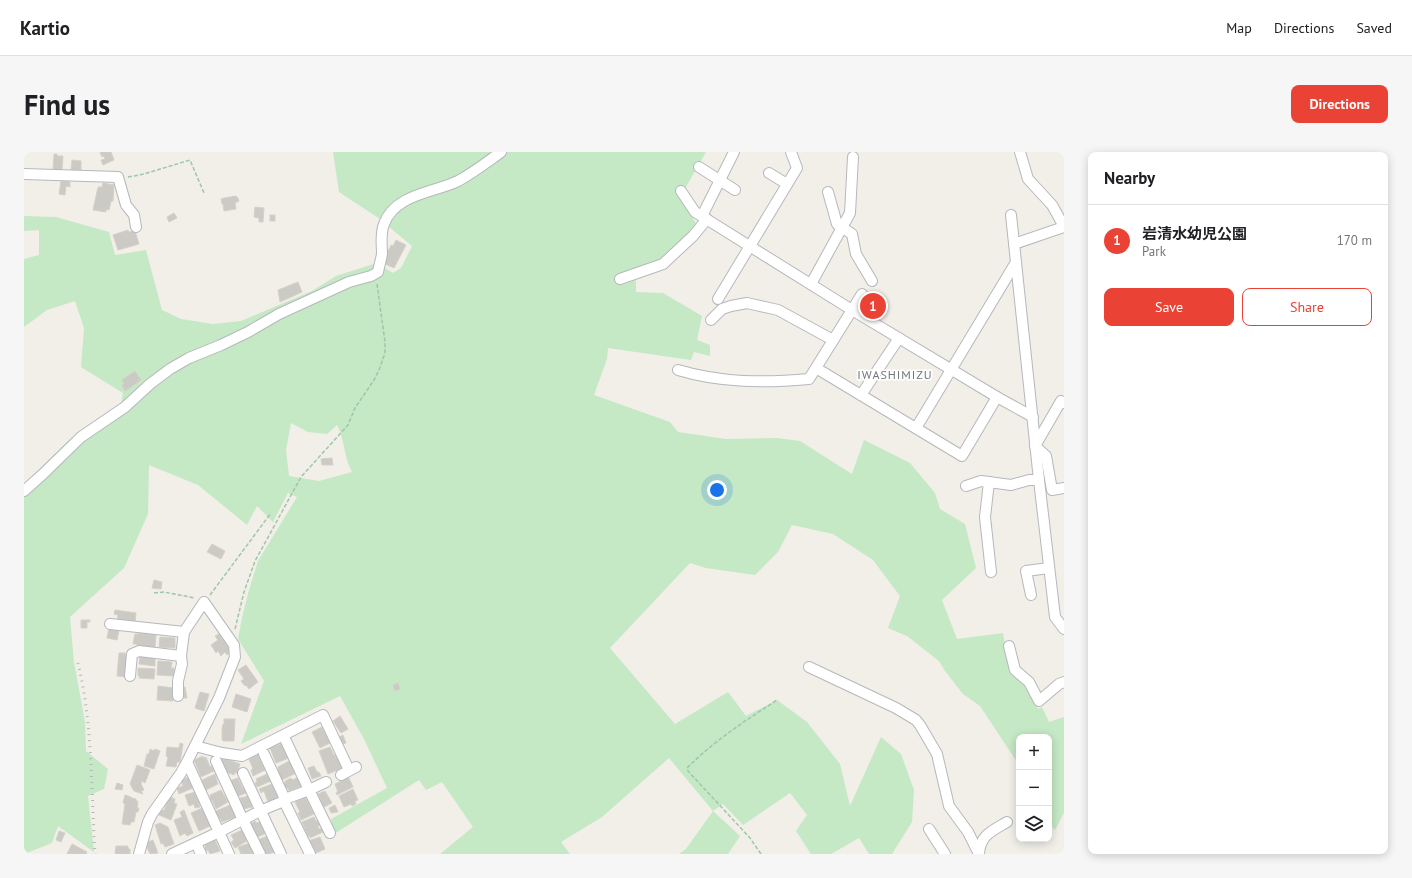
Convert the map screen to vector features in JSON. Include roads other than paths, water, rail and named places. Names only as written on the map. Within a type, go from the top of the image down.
[{"type":"street","points":[[24,491],[81,437],[125,407],[150,384],[170,369],[190,358],[248,332],[279,314],[349,282],[378,272],[382,255],[381,239],[384,224],[394,209],[410,198],[458,180],[501,152]]},
{"type":"street","points":[[620,279],[663,264],[693,236],[705,218],[720,180],[734,152]]},
{"type":"street","points":[[1014,244],[1064,227],[1052,205],[1028,179],[1020,152]]},
{"type":"street","points":[[718,299],[797,168],[794,153]]},
{"type":"street","points":[[811,284],[850,213],[853,158]]},
{"type":"street","points":[[699,167],[735,190]]},
{"type":"street","points":[[769,173],[787,184]]},
{"type":"street","points":[[24,174],[118,177],[126,205],[134,215],[136,227]]},
{"type":"street","points":[[681,191],[695,212],[852,310],[951,370],[1033,417]]},
{"type":"street","points":[[828,192],[837,224],[852,234],[856,254],[872,281]]},
{"type":"street","points":[[1011,215],[1035,446],[1055,617],[1064,629]]},
{"type":"street","points":[[916,428],[1016,262]]},
{"type":"street","points":[[678,370],[697,375],[749,382],[779,382],[810,379],[862,294]]},
{"type":"street","points":[[710,320],[722,309],[747,304],[778,310],[833,340]]},
{"type":"street","points":[[861,396],[899,338]]},
{"type":"street","points":[[816,368],[962,456],[997,397]]},
{"type":"street","points":[[1035,446],[1061,401],[1064,403]]},
{"type":"street","points":[[1035,446],[1046,456],[1052,490],[1064,488]]},
{"type":"street","points":[[966,486],[981,481],[1011,485],[1029,480],[1039,480]]},
{"type":"street","points":[[989,482],[985,517],[991,572]]},
{"type":"street","points":[[1031,595],[1026,571],[1049,568]]},
{"type":"street","points":[[139,854],[148,822],[187,762],[219,698],[235,657],[234,645],[204,602],[184,632],[181,656],[182,664],[178,681],[178,696]]},
{"type":"street","points":[[110,624],[184,632]]},
{"type":"street","points":[[1009,646],[1015,670],[1029,682],[1039,701],[1059,684],[1064,682]]},
{"type":"street","points":[[130,676],[132,654],[135,652],[139,651],[181,656]]},
{"type":"street","points":[[809,667],[896,708],[916,720],[937,754],[950,806],[968,832],[979,854]]},
{"type":"street","points":[[195,746],[222,753],[242,756],[322,715],[348,771]]},
{"type":"street","points":[[286,741],[330,833]]},
{"type":"street","points":[[264,754],[310,854]]},
{"type":"street","points":[[216,761],[260,854]]},
{"type":"street","points":[[187,762],[229,854]]},
{"type":"street","points":[[243,773],[281,854]]},
{"type":"street","points":[[172,854],[260,811],[326,782]]},
{"type":"street","points":[[979,854],[979,846],[985,836],[1007,822]]},
{"type":"street","points":[[930,829],[945,854]]},
{"type":"street","points":[[196,843],[201,854]]},
{"type":"railway","points":[[78,663],[83,686],[89,734],[95,854]]},
{"type":"place","name":"岩清水幼児公園","points":[[873,306]]},
{"type":"district","name":"IWASHIMIZU","points":[[895,374]]}]
